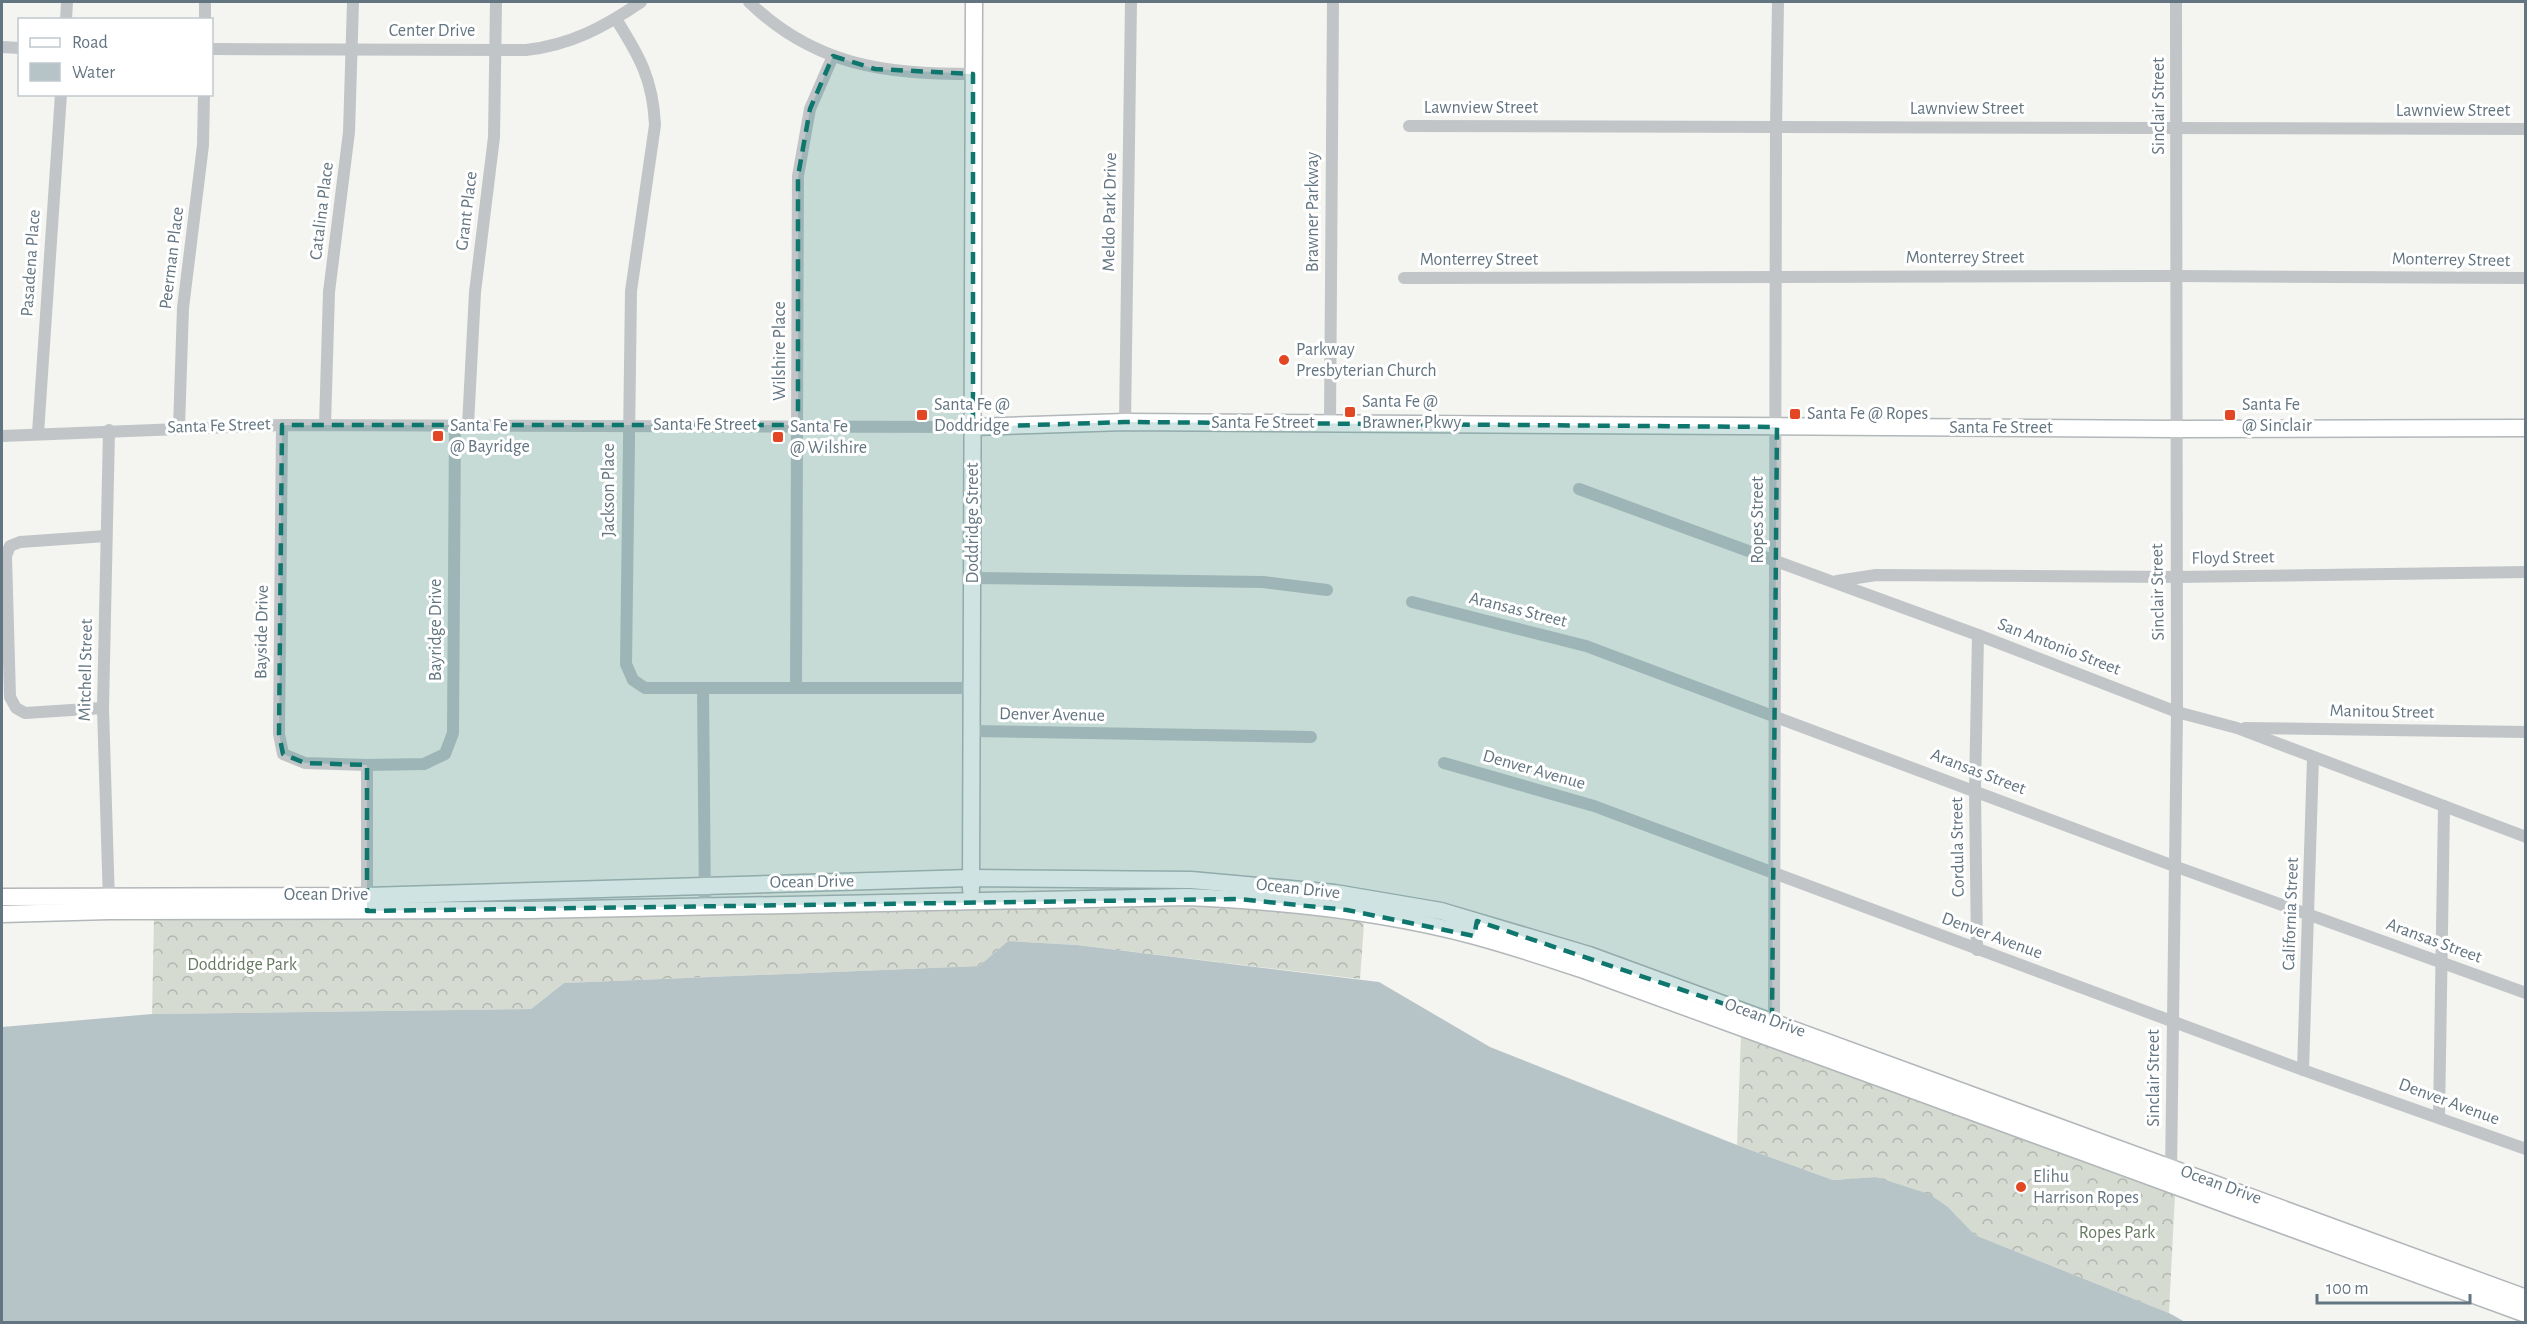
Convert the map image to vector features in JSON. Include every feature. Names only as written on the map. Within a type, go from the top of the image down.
[{"type":"main road","name":"Doddridge Street","points":[[970,900],[973,731],[974,2]]},
{"type":"main road","name":"Santa Fe Street","points":[[973,427],[1125,422],[2175,429],[2526,428]]},
{"type":"main road","name":"Ocean Drive","points":[[367,903],[530,890],[705,884],[971,878],[1191,880],[1282,895],[1347,910],[1476,928],[1587,962],[1641,982],[1776,1039],[1975,1113],[2104,1151],[2171,1175],[2471,1286],[2526,1314]]},
{"type":"main road","points":[[610,888],[612,907]]},
{"type":"main road","points":[[530,890],[530,910]]},
{"type":"main road","name":"Ocean Drive","points":[[2,897],[25,904],[367,903],[530,910],[1282,895]]},
{"type":"main road","name":"Ocean Drive","points":[[2,914],[25,904]]},
{"type":"main road","name":"Ocean Drive","points":[[1641,982],[1773,1020],[1980,1096],[2104,1151]]},
{"type":"main road","points":[[1975,1113],[1980,1096]]},
{"type":"main road","name":"Ocean Drive","points":[[2471,1286],[2526,1298]]},
{"type":"street","points":[[66,18],[67,2]]},
{"type":"street","points":[[205,18],[206,2]]},
{"type":"street","name":"Catalina Place","points":[[325,425],[329,292],[349,132],[353,2]]},
{"type":"street","name":"Grant Place","points":[[468,425],[475,292],[494,137],[496,2]]},
{"type":"street","name":"Center Drive","points":[[213,49],[494,48],[526,50],[550,47],[591,33],[641,2]]},
{"type":"street","points":[[749,2],[765,17],[833,56],[875,69],[926,74],[973,74]]},
{"type":"street","name":"Meldo Park Drive","points":[[1125,422],[1131,2]]},
{"type":"street","name":"Brawner Parkway","points":[[1330,423],[1333,2]]},
{"type":"street","name":"Ropes Street","points":[[1776,1039],[1773,1020],[1777,716],[1776,127],[1778,2]]},
{"type":"street","name":"Sinclair Street","points":[[2171,1175],[2177,712],[2175,429],[2178,129],[2176,2]]},
{"type":"street","name":"Jackson Place","points":[[616,19],[643,62],[652,92],[656,125],[631,291],[627,425],[626,664],[633,680],[645,688],[703,688]]},
{"type":"street","points":[[2,47],[18,48]]},
{"type":"street","name":"Wilshire Place","points":[[796,687],[798,176],[810,109],[833,56]]},
{"type":"street","name":"Pasadena Place","points":[[38,433],[61,96]]},
{"type":"street","name":"Peerman Place","points":[[179,427],[183,308],[203,145],[204,96]]},
{"type":"street","name":"Lawnview Street","points":[[1408,126],[2526,129]]},
{"type":"street","name":"Monterrey Street","points":[[1404,278],[1776,276],[2526,278]]},
{"type":"street","name":"Santa Fe Street","points":[[2,436],[282,424],[973,427]]},
{"type":"street","name":"Bayside Drive","points":[[282,424],[279,734],[283,754],[305,763],[367,765]]},
{"type":"street","name":"Bayridge Drive","points":[[367,765],[424,764],[445,754],[453,733],[454,425]]},
{"type":"street","name":"Mitchell Street","points":[[109,430],[103,708],[109,903]]},
{"type":"street","name":"San Antonio Street","points":[[1580,489],[1978,635],[2177,712],[2237,728],[2526,837]]},
{"type":"street","points":[[103,708],[25,713],[16,708],[10,697],[6,556],[10,546],[20,542],[106,536]]},
{"type":"street","name":"Floyd Street","points":[[1834,582],[1876,575],[2175,577],[2526,572]]},
{"type":"street","points":[[973,578],[1263,582],[1327,590]]},
{"type":"street","name":"Aransas Street","points":[[1412,602],[1586,646],[2174,866],[2526,993]]},
{"type":"street","name":"Cordula Street","points":[[1977,950],[1975,790],[1978,635]]},
{"type":"street","points":[[705,906],[703,688],[973,688]]},
{"type":"street","name":"Manitou Street","points":[[2237,728],[2526,732]]},
{"type":"street","name":"Denver Avenue","points":[[973,731],[1311,737]]},
{"type":"street","name":"California Street","points":[[2303,1070],[2313,758]]},
{"type":"street","name":"Denver Avenue","points":[[1444,763],[1594,806],[2303,1070],[2526,1149]]},
{"type":"street","points":[[367,765],[367,903]]},
{"type":"street","points":[[2439,1117],[2444,806]]},
{"type":"highlighted area","points":[[833,56],[875,69],[973,74],[973,427],[1125,422],[1777,427],[1772,1020],[1477,921],[1474,936],[1347,910],[1238,899],[367,911],[367,765],[305,763],[283,754],[279,734],[282,425],[798,425],[798,176],[810,109]]},
{"type":"green space","name":"Doddridge Park","points":[[1224,906],[1355,920],[1364,924],[1360,979],[1077,945],[1008,941],[979,966],[564,983],[531,1009],[152,1014],[154,918]]},
{"type":"green space","name":"Ropes Park","points":[[1741,1035],[2175,1195],[2169,1313],[1975,1235],[1948,1207],[1876,1177],[1833,1180],[1737,1145]]},
{"type":"water","points":[[1008,941],[1077,945],[1379,982],[1490,1047],[1737,1145],[1833,1180],[1876,1177],[1929,1194],[1948,1207],[1975,1235],[2169,1313],[2185,1322],[2,1322],[2,1027],[152,1014],[531,1009],[564,983],[979,966]]},
{"type":"place","name":"Parkway Presbyterian Church","points":[[1284,360]]},
{"type":"place","name":"Santa Fe @ Brawner Pkwy","points":[[1350,412]]},
{"type":"place","name":"Santa Fe @ Ropes","points":[[1795,414]]},
{"type":"place","name":"Santa Fe @ Doddridge","points":[[922,415]]},
{"type":"place","name":"Santa Fe @ Sinclair","points":[[2230,415]]},
{"type":"place","name":"Santa Fe @ Bayridge","points":[[438,436]]},
{"type":"place","name":"Santa Fe @ Wilshire","points":[[778,437]]},
{"type":"place","name":"Elihu Harrison Ropes","points":[[2021,1187]]}]
